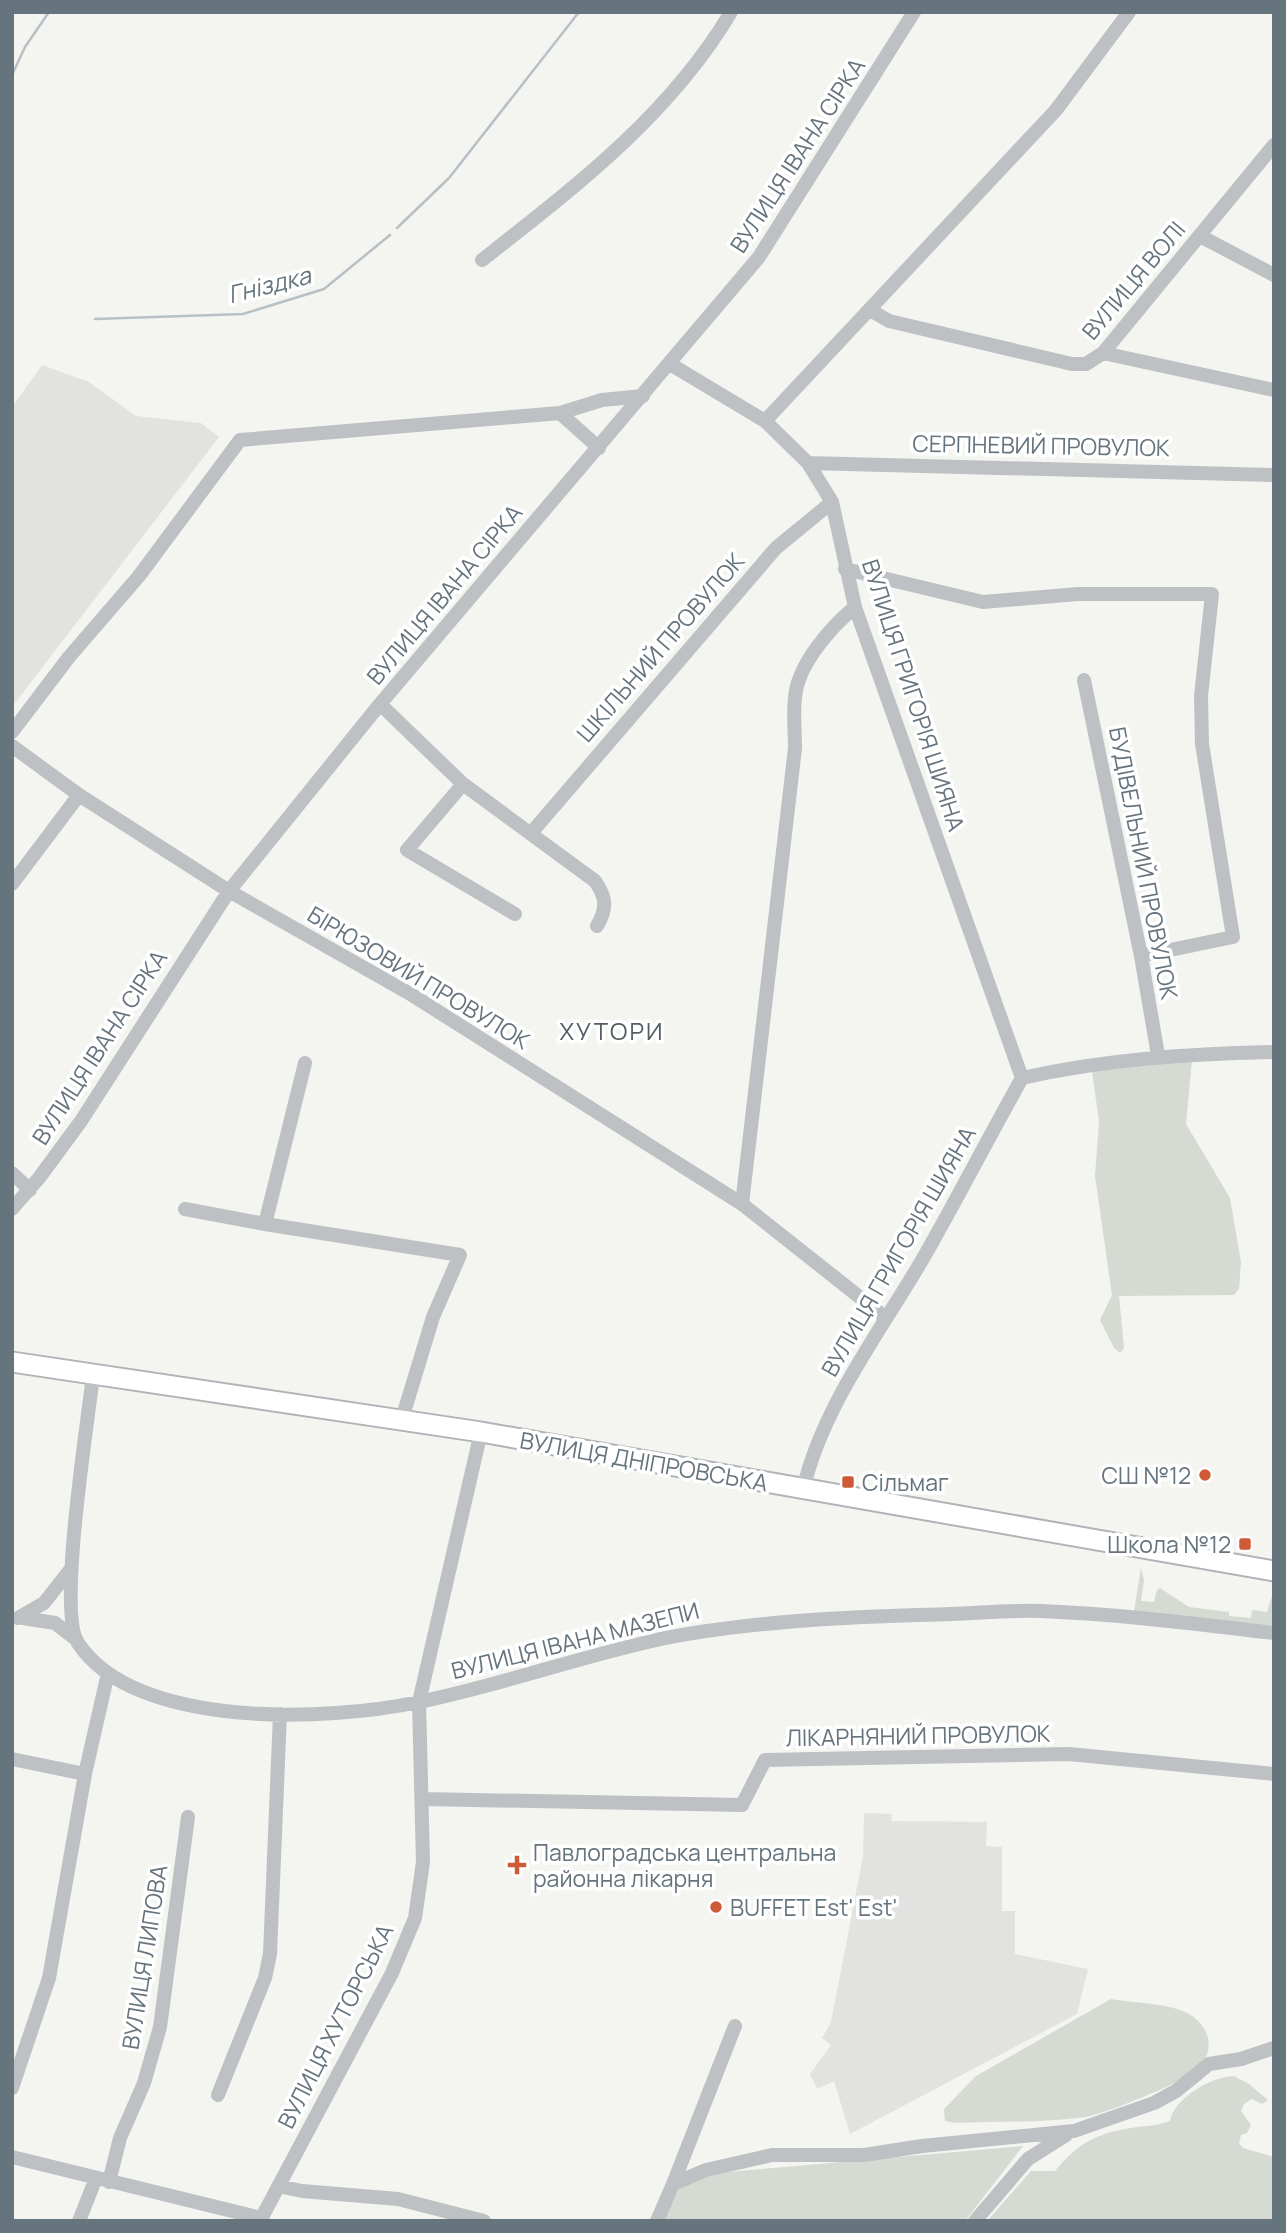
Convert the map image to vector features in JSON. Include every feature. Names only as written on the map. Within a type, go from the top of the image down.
[{"type":"highway","name":"ВУЛИЦЯ ДНІПРОВСЬКА","points":[[12,1362],[481,1432],[803,1490],[944,1511],[1274,1571]]},
{"type":"street","points":[[482,260],[596,170],[630,138],[695,64],[731,12]]},
{"type":"street","name":"ВУЛИЦЯ ІВАНА СІРКА","points":[[12,1209],[30,1190],[80,1121],[229,891],[380,704],[759,257],[914,12]]},
{"type":"street","points":[[765,421],[1056,110],[1129,12]]},
{"type":"street","name":"ВУЛИЦЯ ВОЛІ","points":[[870,310],[889,321],[1072,364],[1086,364],[1103,353],[1273,147]]},
{"type":"street","points":[[1199,236],[1274,275]]},
{"type":"street","points":[[1103,353],[1274,390]]},
{"type":"street","name":"ВУЛИЦЯ ГРИГОРІЯ ШИЯНА","points":[[670,364],[765,421],[808,463],[832,502],[855,607],[1022,1078],[924,1256],[846,1388],[808,1469],[803,1490]]},
{"type":"street","points":[[12,732],[69,657],[139,576],[240,440],[560,413],[602,400],[643,396]]},
{"type":"street","points":[[560,413],[599,448]]},
{"type":"street","name":"СЕРПНЕВИЙ ПРОВУЛОК","points":[[808,463],[1274,475]]},
{"type":"street","name":"ШКІЛЬНИЙ ПРОВУЛОК","points":[[532,832],[776,548],[832,502]]},
{"type":"street","points":[[845,569],[983,602],[1078,594],[1212,594],[1201,696],[1202,744],[1233,937],[1141,956]]},
{"type":"street","points":[[742,1204],[795,748],[795,696],[806,665],[841,619],[855,607]]},
{"type":"street","name":"БУДІВЕЛЬНИЙ ПРОВУЛОК","points":[[1084,680],[1141,956],[1158,1055]]},
{"type":"street","points":[[380,704],[463,785],[532,832],[592,878],[606,901],[605,912],[597,926]]},
{"type":"street","name":"БІРЮЗОВИЙ ПРОВУЛОК","points":[[12,746],[79,795],[229,891],[412,995],[742,1204],[886,1318]]},
{"type":"street","points":[[463,785],[407,850],[515,914]]},
{"type":"street","points":[[12,884],[79,795]]},
{"type":"street","points":[[1022,1078],[1084,1064],[1158,1055],[1274,1052]]},
{"type":"street","points":[[265,1224],[305,1063]]},
{"type":"street","points":[[12,1173],[30,1190]]},
{"type":"street","points":[[185,1209],[460,1255],[433,1317],[402,1419]]},
{"type":"street","points":[[76,1641],[69,1608],[93,1375]]},
{"type":"street","name":"ВУЛИЦЯ ХУТОРСЬКА","points":[[261,2220],[392,1973],[415,1918],[423,1862],[419,1702],[481,1432]]},
{"type":"street","name":"ВУЛИЦЯ ІВАНА МАЗЕПИ","points":[[15,1618],[44,1603],[72,1567]]},
{"type":"street","name":"ВУЛИЦЯ ІВАНА МАЗЕПИ","points":[[15,1618],[41,1619],[55,1623],[108,1673],[153,1697],[180,1705],[280,1714],[371,1710],[419,1702],[653,1641],[791,1621],[1039,1611],[1145,1618],[1274,1633]]},
{"type":"street","points":[[12,2088],[49,1978],[85,1774],[108,1673]]},
{"type":"street","points":[[218,2095],[257,2002],[268,1966],[276,1862],[280,1714]]},
{"type":"street","name":"ЛІКАРНЯНИЙ ПРОВУЛОК","points":[[422,1799],[742,1805],[765,1760],[1069,1755],[1274,1774]]},
{"type":"street","points":[[12,1759],[85,1774]]},
{"type":"street","name":"ВУЛИЦЯ ЛИПОВА","points":[[79,2221],[103,2180],[144,2083],[160,2027],[188,1817]]},
{"type":"street","points":[[657,2221],[735,2026]]},
{"type":"street","points":[[975,2221],[1028,2159],[1074,2131],[1154,2103],[1176,2091],[1209,2064],[1241,2059],[1274,2048]]},
{"type":"street","points":[[673,2184],[723,2165],[772,2155],[864,2155],[922,2146],[1074,2131]]},
{"type":"street","points":[[12,2157],[261,2220]]},
{"type":"street","points":[[278,2186],[302,2191],[398,2199],[478,2220]]},
{"type":"shaded area","points":[[42,365],[89,382],[136,416],[201,423],[219,437],[12,707],[12,407]]},
{"type":"shaded area","points":[[1156,1060],[1192,1061],[1186,1124],[1230,1198],[1241,1262],[1239,1289],[1234,1295],[1119,1296],[1124,1348],[1120,1353],[1114,1348],[1100,1320],[1112,1295],[1095,1176],[1099,1121],[1092,1072]]},
{"type":"shaded area","points":[[1141,1568],[1144,1580],[1141,1601],[1154,1602],[1160,1588],[1189,1607],[1229,1612],[1229,1616],[1251,1618],[1252,1610],[1267,1612],[1274,1589],[1274,1627],[1134,1611]]},
{"type":"shaded area","points":[[864,1813],[892,1814],[891,1821],[987,1822],[986,1846],[1002,1847],[1002,1911],[1015,1911],[1015,1954],[1088,1969],[1077,2014],[850,2134],[834,2081],[817,2089],[810,2074],[831,2045],[822,2038],[831,2022],[863,1857]]},
{"type":"shaded area","points":[[1111,1999],[1168,2007],[1194,2017],[1206,2031],[1208,2039],[1209,2048],[1202,2064],[1186,2077],[1158,2091],[1085,2117],[1021,2122],[945,2121],[944,2109],[976,2076]]},
{"type":"shaded area","points":[[1234,2076],[1249,2084],[1268,2100],[1262,2104],[1252,2099],[1244,2104],[1241,2111],[1251,2125],[1247,2133],[1241,2135],[1239,2143],[1243,2148],[1274,2157],[1274,2221],[987,2221],[1031,2171],[1055,2171],[1073,2152],[1101,2135],[1170,2121],[1173,2112],[1186,2096],[1205,2084]]},
{"type":"shaded area","points":[[1023,2146],[965,2221],[664,2221],[678,2189],[717,2173]]},
{"type":"waterway","points":[[12,75],[25,47],[49,12]]},
{"type":"waterway","name":"Гніздка","points":[[397,228],[449,178],[579,12]]},
{"type":"waterway","name":"Гніздка","points":[[95,319],[243,314],[324,289],[390,235]]},
{"type":"place","name":"СШ №12","points":[[1205,1475]]},
{"type":"place","name":"Сільмаг","points":[[848,1482]]},
{"type":"place","name":"Школа №12","points":[[1245,1544]]},
{"type":"place","name":"Павлоградська центральна районна лікарня","points":[[517,1865]]},
{"type":"place","name":"BUFFET Est' Est'","points":[[716,1907]]},
{"type":"district","name":"ХУТОРИ","points":[[612,1030]]}]
